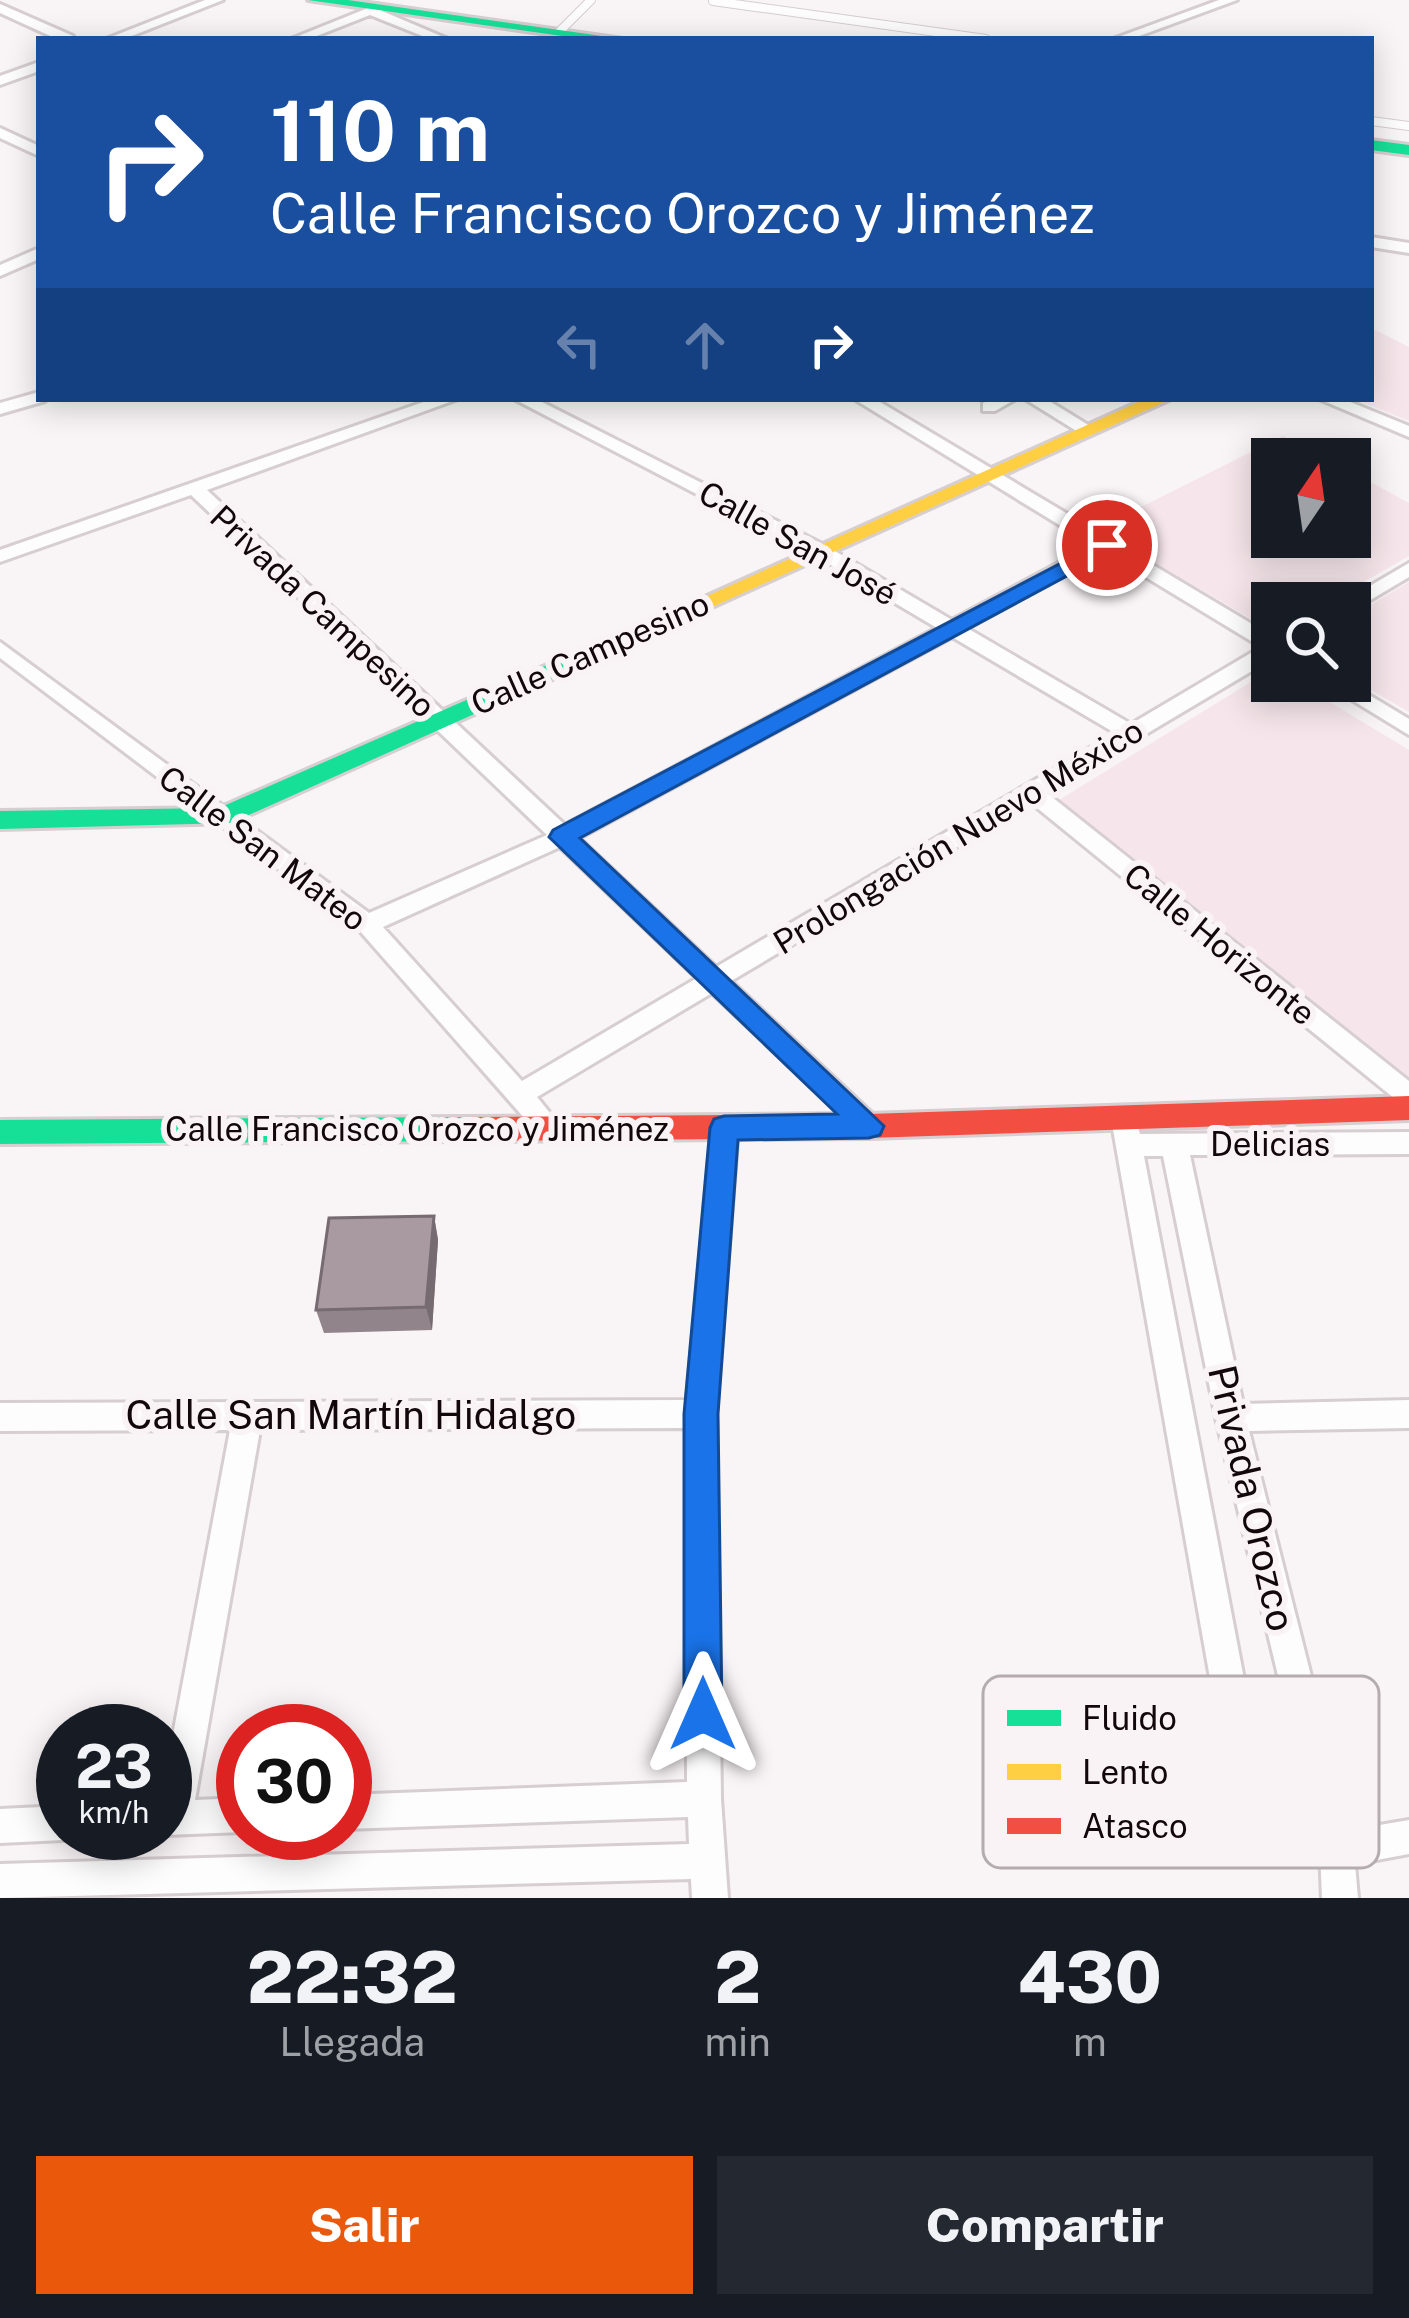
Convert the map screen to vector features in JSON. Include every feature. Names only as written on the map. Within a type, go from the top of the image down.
[{"type":"street","points":[[120,36],[217,0]]},
{"type":"street","points":[[315,0],[595,36]]},
{"type":"street","points":[[1128,36],[1231,0]]},
{"type":"street","points":[[0,3],[62,36]]},
{"type":"street","points":[[304,36],[379,6],[436,36]]},
{"type":"street","points":[[0,81],[36,67]]},
{"type":"street","points":[[0,132],[31,149]]},
{"type":"street","points":[[1374,145],[1409,150]]},
{"type":"street","points":[[1374,242],[1409,248]]},
{"type":"street","points":[[0,271],[36,254]]},
{"type":"street","points":[[0,409],[36,399]]},
{"type":"street","points":[[0,556],[441,402]]},
{"type":"street","name":"Calle San José","points":[[530,402],[821,550],[1130,733]]},
{"type":"street","points":[[868,402],[1251,635]]},
{"type":"street","points":[[1039,402],[1089,431]]},
{"type":"street","name":"Calle Campesino","points":[[0,820],[222,817],[1153,402]]},
{"type":"street","points":[[1335,402],[1409,432]]},
{"type":"street","name":"Privada Campesino","points":[[196,490],[869,1126]]},
{"type":"street","points":[[367,924],[562,837],[1107,545]]},
{"type":"street","points":[[1371,591],[1409,568]]},
{"type":"street","name":"Calle San Mateo","points":[[0,648],[367,924],[549,1128]]},
{"type":"street","name":"Prolongación Nuevo México","points":[[519,1095],[1251,661]]},
{"type":"street","points":[[1366,702],[1409,728]]},
{"type":"street","name":"Calle Horizonte","points":[[1032,792],[1409,1096]]},
{"type":"street","name":"Calle Francisco Orozco y Jiménez","points":[[0,1132],[869,1126],[1127,1131],[1409,1108]]},
{"type":"street","points":[[710,1898],[704,1799],[701,1414],[724,1128]]},
{"type":"street","name":"Delicias","points":[[1127,1131],[1174,1144],[1409,1143]]},
{"type":"street","name":"Privada Orozco","points":[[1127,1131],[1226,1676]]},
{"type":"street","name":"Privada Orozco","points":[[1174,1144],[1231,1418],[1294,1676]]},
{"type":"street","points":[[192,1704],[248,1414]]},
{"type":"street","name":"Calle San Martín Hidalgo","points":[[0,1417],[701,1414]]},
{"type":"street","points":[[1231,1418],[1409,1414]]},
{"type":"street","points":[[372,1810],[704,1799]]},
{"type":"street","points":[[0,1826],[36,1824]]},
{"type":"street","points":[[1379,1842],[1409,1837]]},
{"type":"street","points":[[0,1882],[52,1890],[706,1861]]},
{"type":"street","name":"Privada Orozco","points":[[1338,1868],[1340,1898]]},
{"type":"lane","points":[[560,31],[592,0]]},
{"type":"lane","points":[[713,1],[964,36]]},
{"type":"lane","points":[[1374,121],[1409,126]]},
{"type":"shaded area","points":[[1374,330],[1409,347],[1409,421],[1362,402],[1374,402]]},
{"type":"shaded area","points":[[1251,452],[1251,558],[1371,558],[1371,482],[1409,503],[1409,556],[1364,582],[1251,582],[1251,619],[1097,529]]},
{"type":"shaded area","points":[[1409,582],[1409,712],[1371,690],[1371,605]]},
{"type":"shaded area","points":[[1251,682],[1251,702],[1330,702],[1409,750],[1409,1092],[1054,803]]},
{"type":"building","points":[[434,1216],[426,1307],[316,1310],[329,1218]]},
{"type":"traffic: fast","points":[[315,0],[593,36]]},
{"type":"traffic: fast","points":[[1374,145],[1409,150]]},
{"type":"traffic: fast","points":[[0,820],[222,817],[627,637]]},
{"type":"traffic: fast","points":[[0,1132],[466,1129]]},
{"type":"traffic: slow","points":[[627,637],[1154,402]]},
{"type":"traffic: jam","points":[[466,1129],[869,1126],[1409,1108]]},
{"type":"route","points":[[703,1714],[701,1414],[724,1128],[869,1126],[562,837],[1107,545]]}]
